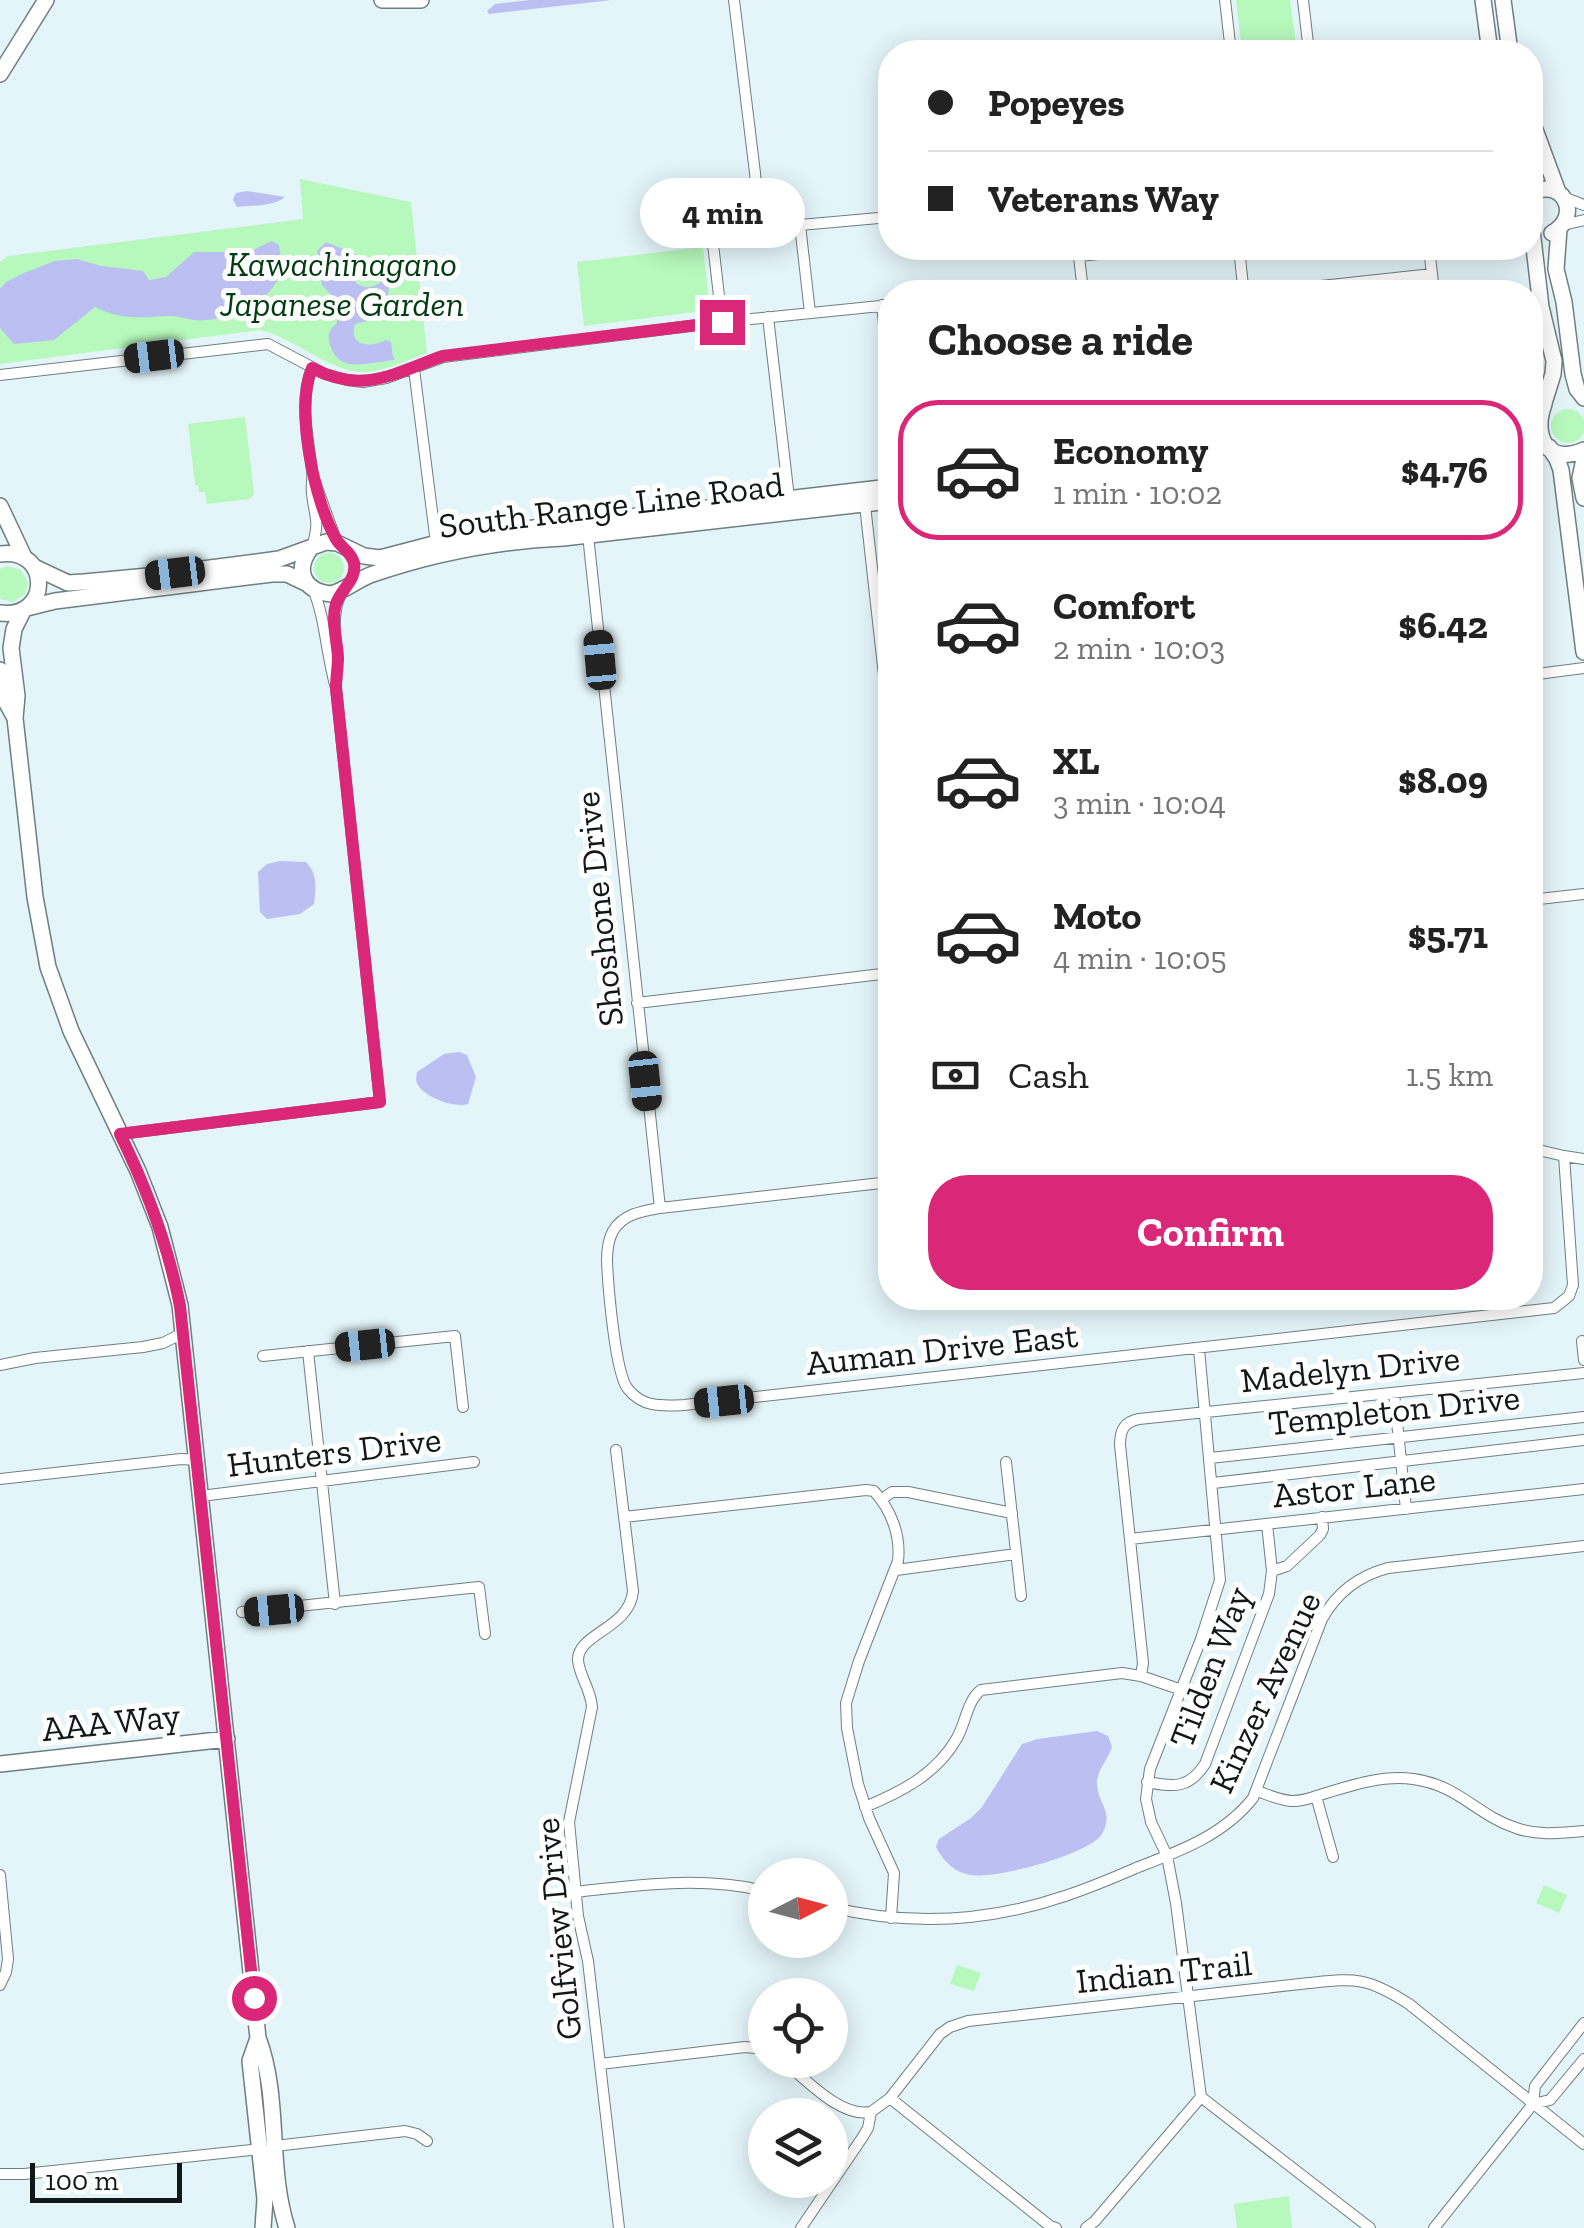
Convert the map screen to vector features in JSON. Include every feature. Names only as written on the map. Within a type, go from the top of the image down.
[{"type":"street","points":[[0,74],[46,0]]},
{"type":"street","points":[[382,0],[421,0]]},
{"type":"street","points":[[734,0],[756,173],[759,230]]},
{"type":"street","points":[[1225,0],[1230,40]]},
{"type":"street","points":[[1302,0],[1307,40]]},
{"type":"street","points":[[1484,0],[1489,40]]},
{"type":"street","points":[[1503,0],[1508,40]]},
{"type":"street","points":[[1543,149],[1568,212],[1561,227],[1556,269],[1572,374],[1584,399]]},
{"type":"street","points":[[1543,189],[1584,204]]},
{"type":"street","points":[[722,322],[712,235],[878,218]]},
{"type":"street","points":[[1543,233],[1584,220]]},
{"type":"street","points":[[800,225],[810,312]]},
{"type":"street","points":[[1430,260],[1433,280]]},
{"type":"street","points":[[1394,280],[1432,274]]},
{"type":"street","points":[[0,375],[268,344],[332,376],[363,382],[386,378],[443,356],[878,306]]},
{"type":"street","points":[[1543,312],[1554,361],[1543,397]]},
{"type":"street","points":[[768,317],[789,498]]},
{"type":"street","points":[[120,1134],[380,1102],[336,688],[320,605],[302,570],[318,524],[306,391],[312,368]]},
{"type":"street","points":[[414,368],[436,544]]},
{"type":"street","points":[[1543,404],[1566,395],[1584,399]]},
{"type":"street","points":[[1543,441],[1560,470],[1584,652]]},
{"type":"street","points":[[1543,444],[1566,455],[1584,450]]},
{"type":"street","points":[[1584,459],[1580,478],[1584,498]]},
{"type":"street","points":[[313,476],[340,545],[352,557],[354,570],[334,612],[336,688]]},
{"type":"street","name":"South Range Line Road","points":[[340,545],[375,559],[490,532],[878,488]]},
{"type":"street","name":"South Range Line Road","points":[[344,589],[370,575],[463,550],[878,502]]},
{"type":"street","points":[[865,504],[878,621]]},
{"type":"street","points":[[0,506],[39,584],[38,594],[14,629],[10,648],[34,897],[48,967],[71,1031],[138,1171],[160,1227],[176,1288],[198,1460],[258,2038],[267,2061],[266,2209],[262,2228]]},
{"type":"street","name":"Shoshone Drive","points":[[588,536],[660,1208]]},
{"type":"street","points":[[0,554],[14,553],[68,583],[264,562],[326,542],[340,545]]},
{"type":"street","points":[[0,613],[15,614],[56,601],[272,574],[287,574],[331,594],[344,589]]},
{"type":"street","points":[[1543,673],[1584,668]]},
{"type":"street","points":[[0,670],[4,698],[15,718]]},
{"type":"street","points":[[1543,899],[1584,894]]},
{"type":"street","points":[[637,1004],[878,975]]},
{"type":"street","points":[[1543,1151],[1584,1158]]},
{"type":"street","name":"Auman Drive East","points":[[1543,1309],[1554,1308],[1569,1296],[1573,1285],[1564,1156]]},
{"type":"street","points":[[660,1208],[878,1183]]},
{"type":"street","name":"Auman Drive East","points":[[660,1208],[632,1214],[617,1226],[607,1260],[624,1384],[642,1402],[655,1406],[1536,1310]]},
{"type":"street","points":[[263,1356],[456,1336],[463,1407]]},
{"type":"street","points":[[0,1364],[143,1347],[180,1337]]},
{"type":"street","points":[[1582,1340],[1584,1360]]},
{"type":"street","points":[[1199,1348],[1220,1580],[1150,1769],[1146,1807],[1167,1856],[1176,1903],[1201,2097],[1370,2228]]},
{"type":"street","points":[[308,1351],[336,1604]]},
{"type":"street","name":"Madelyn Drive","points":[[1130,1538],[1120,1445],[1123,1427],[1134,1420],[1584,1373]]},
{"type":"street","points":[[1394,1392],[1406,1508]]},
{"type":"street","name":"Templeton Drive","points":[[1210,1458],[1584,1417]]},
{"type":"street","name":"Templeton Drive","points":[[1213,1483],[1584,1440]]},
{"type":"street","name":"Golfview Drive","points":[[600,2064],[588,1962],[578,1916],[569,1822],[592,1707],[578,1657],[589,1640],[620,1618],[632,1604],[616,1450]]},
{"type":"street","points":[[0,1479],[198,1460]]},
{"type":"street","name":"Hunters Drive","points":[[201,1496],[474,1462]]},
{"type":"street","points":[[1006,1462],[1021,1596]]},
{"type":"street","name":"Astor Lane","points":[[1130,1538],[1584,1489]]},
{"type":"street","points":[[624,1517],[866,1490],[874,1491],[881,1500],[895,1525],[899,1551],[896,1570],[858,1660],[846,1703],[847,1728],[865,1807],[894,1874],[891,1918]]},
{"type":"street","points":[[881,1500],[892,1492],[908,1492],[1012,1513]]},
{"type":"street","points":[[1272,1571],[1287,1566],[1320,1535],[1322,1517]]},
{"type":"street","name":"Tilden Way","points":[[1148,1782],[1182,1784],[1203,1768],[1264,1612],[1272,1571],[1267,1524]]},
{"type":"street","points":[[1130,1538],[1143,1663],[1140,1676]]},
{"type":"street","name":"Kinzer Avenue","points":[[848,1910],[891,1918],[944,1920],[1037,1905],[1167,1856],[1232,1822],[1257,1791],[1322,1619],[1346,1587],[1388,1568],[1584,1546]]},
{"type":"street","points":[[896,1570],[1016,1554]]},
{"type":"street","points":[[242,1612],[479,1587],[485,1634]]},
{"type":"street","points":[[865,1807],[906,1788],[935,1766],[954,1743],[974,1697],[981,1690],[1122,1673],[1182,1690]]},
{"type":"street","name":"AAA Way","points":[[0,1764],[228,1739]]},
{"type":"street","points":[[1257,1791],[1292,1801],[1384,1778],[1431,1781],[1518,1829],[1540,1833],[1584,1831]]},
{"type":"street","points":[[1316,1796],[1333,1857]]},
{"type":"street","points":[[0,1875],[8,1959],[0,1985]]},
{"type":"street","points":[[575,1892],[684,1881],[748,1889]]},
{"type":"street","name":"Indian Trail","points":[[802,2228],[868,2128],[871,2112],[890,2098],[940,2034],[950,2027],[968,2021],[1300,1984],[1348,1980],[1384,1988],[1584,2144]]},
{"type":"street","points":[[1434,2228],[1533,2104],[1536,2086],[1584,2023]]},
{"type":"street","points":[[619,2228],[600,2064],[748,2047]]},
{"type":"street","points":[[1533,2104],[1550,2100],[1584,2059]]},
{"type":"street","points":[[804,2078],[839,2106],[857,2114],[871,2112]]},
{"type":"street","points":[[1086,2228],[1201,2097]]},
{"type":"street","points":[[890,2098],[1056,2228]]},
{"type":"street","points":[[0,2174],[405,2131],[427,2140]]},
{"type":"street","points":[[267,2147],[288,2228]]},
{"type":"green space","points":[[1236,0],[1290,0],[1295,40],[1241,40]]},
{"type":"green space","name":"Kawachinagano Japanese Garden","points":[[300,179],[411,202],[427,353],[380,370],[352,371],[260,330],[0,364],[0,262],[8,256],[303,219]]},
{"type":"green space","points":[[703,247],[710,310],[584,326],[577,262]]},
{"type":"green space","points":[[1568,409],[1580,414],[1585,426],[1580,438],[1568,443],[1556,438],[1551,426],[1556,414]]},
{"type":"green space","points":[[245,417],[254,494],[250,499],[207,504],[205,492],[199,492],[195,485],[188,424]]},
{"type":"green space","points":[[329,553],[339,558],[344,568],[339,578],[329,583],[319,578],[314,568],[319,558]]},
{"type":"green space","points":[[7,566],[21,570],[28,583],[25,594],[13,602],[0,599],[0,569]]},
{"type":"green space","points":[[1544,1885],[1567,1895],[1559,1913],[1536,1903]]},
{"type":"green space","points":[[957,1965],[981,1973],[974,1991],[950,1984]]},
{"type":"green space","points":[[1289,2196],[1292,2228],[1237,2228],[1234,2204]]},
{"type":"water","points":[[612,0],[489,14],[487,11],[495,4]]},
{"type":"water","points":[[236,193],[285,197],[268,204],[237,207],[233,200]]},
{"type":"water","points":[[272,241],[279,245],[281,257],[277,281],[259,301],[234,314],[206,320],[132,317],[95,307],[54,340],[14,344],[0,328],[0,289],[6,282],[55,261],[77,259],[143,271],[149,280],[166,277],[194,252],[249,252]]},
{"type":"water","points":[[326,242],[370,260],[369,274],[356,279],[356,283],[368,287],[389,283],[382,314],[355,324],[354,332],[362,344],[390,341],[395,360],[348,364],[334,355],[329,335],[337,323],[337,309],[322,285],[317,251]]},
{"type":"water","points":[[306,862],[310,867],[315,881],[314,904],[300,914],[267,919],[260,912],[258,872],[267,864]]},
{"type":"water","points":[[444,1054],[467,1055],[476,1077],[468,1104],[456,1105],[430,1096],[416,1080],[417,1072]]},
{"type":"water","points":[[1097,1731],[1108,1736],[1112,1747],[1097,1782],[1107,1819],[1102,1834],[1094,1842],[1041,1864],[1000,1873],[965,1874],[946,1861],[936,1847],[939,1839],[982,1807],[1022,1744]]},
{"type":"route","points":[[254,1998],[180,1306],[160,1227],[120,1134],[380,1102],[336,688],[335,607],[352,577],[354,564],[337,543],[313,476],[306,415],[308,378],[312,368],[347,380],[371,381],[443,356],[722,322]]}]
